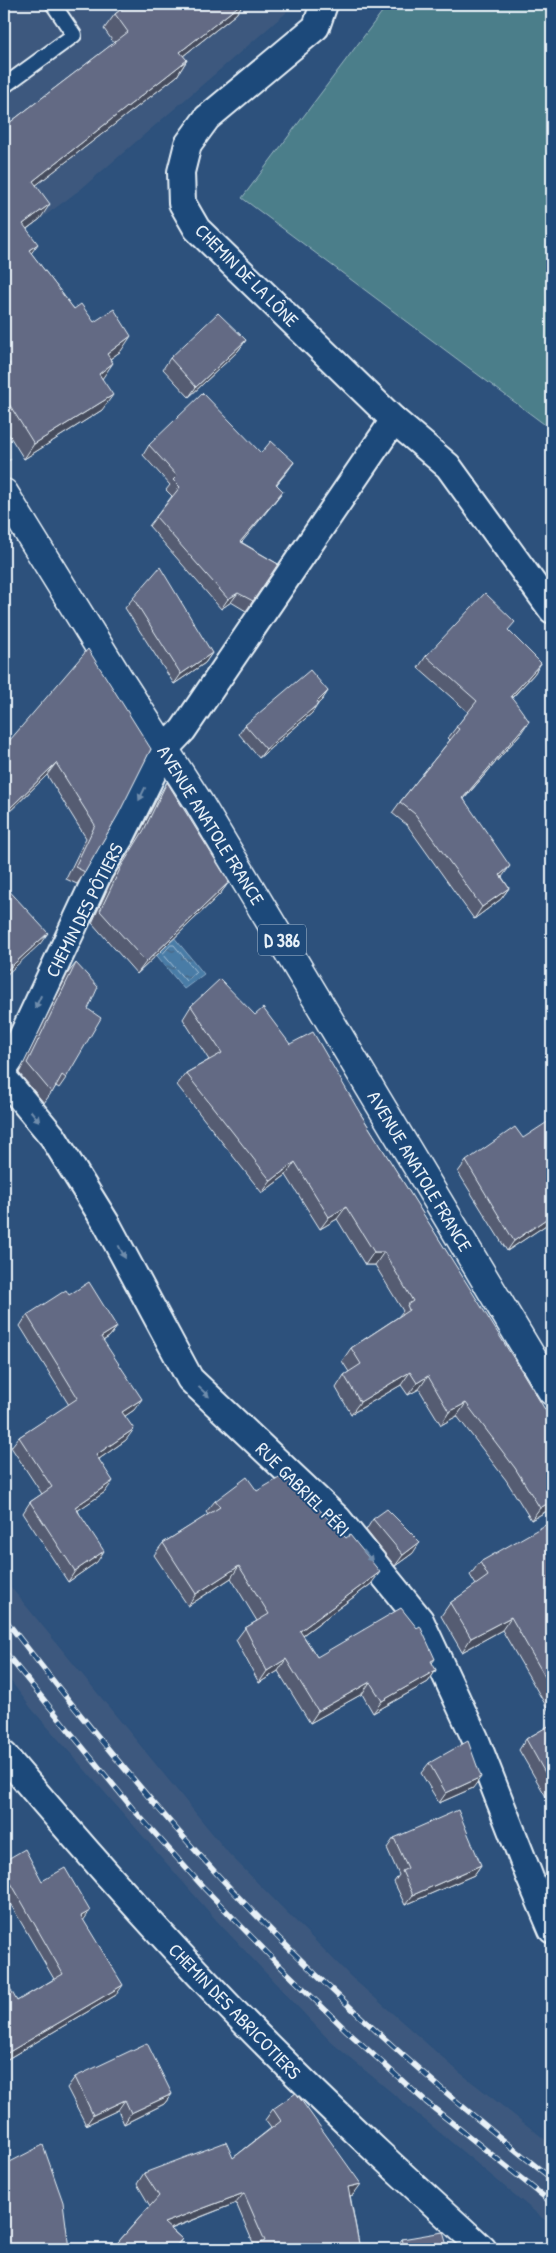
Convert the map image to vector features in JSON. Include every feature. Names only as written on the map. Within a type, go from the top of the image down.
[{"type":"main road","name":"AVENUE ANATOLE FRANCE","points":[[4,493],[164,750],[200,803],[552,1391]]},
{"type":"street","name":"CHEMIN DE LA LÔNE","points":[[324,4],[316,28],[207,118],[188,144],[181,172],[182,203],[197,229],[394,420],[448,466],[552,610]]},
{"type":"street","points":[[164,750],[183,730],[394,420]]},
{"type":"street","name":"CHEMIN DES PÔTIERS","points":[[4,1068],[13,1056],[99,872],[122,835],[164,750]]},
{"type":"street","name":"RUE GABRIEL PÉRI","points":[[4,1078],[53,1137],[63,1153],[108,1226],[190,1379],[338,1519],[420,1620],[475,1738],[552,1930]]},
{"type":"street","name":"CHEMIN DES ABRICOTIERS","points":[[4,1755],[159,1933],[278,2056],[359,2136],[483,2249]]},
{"type":"lane","points":[[4,86],[74,34],[53,4]]},
{"type":"shaded area","points":[[4,4],[288,4],[286,13],[81,189],[4,246]]},
{"type":"shaded area","points":[[4,1579],[229,1854],[351,1977],[459,2072],[552,2145],[552,2226],[331,2042],[217,1921],[31,1708],[4,1672]]},
{"type":"green space","points":[[388,4],[543,4],[552,11],[552,430],[242,198]]},
{"type":"water","points":[[173,936],[204,974],[184,989],[154,952]]},
{"type":"building","points":[[128,4],[241,4],[180,52],[187,60],[33,181],[50,204],[23,224],[38,244],[29,250],[74,309],[81,304],[94,322],[114,309],[131,336],[107,354],[113,363],[99,374],[113,395],[34,444],[4,396],[4,369],[10,364],[4,356],[4,127],[128,32],[115,14]]},
{"type":"building","points":[[218,313],[246,340],[196,387],[170,358]]},
{"type":"building","points":[[203,393],[261,453],[271,441],[294,462],[276,484],[283,491],[240,542],[278,564],[253,601],[238,593],[228,599],[156,517],[180,487],[173,480],[177,476],[149,445]]},
{"type":"building","points":[[160,567],[212,653],[181,674],[133,598]]},
{"type":"building","points":[[485,593],[515,622],[508,630],[541,663],[511,696],[529,721],[463,798],[510,866],[500,875],[509,888],[482,907],[415,814],[400,802],[459,729],[456,727],[477,701],[426,656]]},
{"type":"building","points":[[88,649],[151,749],[118,815],[85,872],[75,867],[95,825],[56,763],[9,809],[4,804],[4,747]]},
{"type":"building","points":[[310,670],[328,691],[317,702],[318,704],[266,749],[245,725]]},
{"type":"building","points":[[167,782],[229,882],[146,962],[100,911],[121,867],[144,830]]},
{"type":"building","points":[[4,885],[48,933],[4,973]]},
{"type":"building","points":[[76,963],[98,987],[88,1009],[101,1018],[66,1078],[62,1075],[52,1093],[27,1063]]},
{"type":"building","points":[[220,979],[255,1015],[263,1008],[290,1044],[313,1032],[360,1113],[552,1421],[552,1501],[540,1508],[515,1468],[466,1403],[449,1412],[428,1376],[417,1383],[410,1372],[360,1402],[344,1375],[361,1364],[351,1348],[409,1310],[407,1305],[413,1301],[384,1252],[374,1252],[346,1207],[329,1217],[295,1162],[271,1181],[186,1073],[222,1053],[191,1006]]},
{"type":"building","points":[[552,1119],[552,1215],[514,1241],[466,1161],[515,1127],[523,1138]]},
{"type":"building","points":[[89,1282],[117,1327],[101,1337],[142,1399],[122,1412],[134,1429],[96,1455],[113,1481],[75,1507],[104,1551],[75,1571],[30,1502],[52,1487],[19,1437],[78,1398],[27,1315],[66,1290],[69,1295]]},
{"type":"building","points":[[286,1474],[346,1538],[350,1535],[380,1572],[300,1631],[317,1657],[401,1608],[417,1628],[420,1626],[435,1659],[431,1661],[436,1670],[382,1701],[370,1682],[318,1711],[286,1659],[267,1671],[245,1628],[269,1614],[239,1566],[196,1594],[163,1543],[220,1507],[215,1501],[247,1477],[257,1491]]},
{"type":"building","points":[[387,1509],[420,1542],[403,1555],[373,1519]]},
{"type":"building","points":[[549,1523],[552,1529],[552,1689],[511,1617],[471,1638],[450,1603],[488,1576],[480,1562]]},
{"type":"building","points":[[552,1724],[552,1785],[526,1739]]},
{"type":"building","points":[[468,1741],[481,1777],[446,1793],[429,1763]]},
{"type":"building","points":[[458,1810],[481,1865],[413,1895],[402,1871],[408,1868],[394,1838]]},
{"type":"building","points":[[25,1849],[42,1881],[65,1868],[90,1911],[81,1916],[123,1985],[4,2055],[4,1985],[7,1983],[17,2001],[63,1974],[11,1883],[4,1887],[4,1855],[6,1860]]},
{"type":"building","points":[[147,2043],[172,2094],[131,2113],[125,2100],[93,2115],[75,2077]]},
{"type":"building","points":[[296,2093],[361,2184],[348,2187],[360,2249],[246,2249],[265,2241],[244,2193],[164,2223],[182,2239],[173,2249],[112,2249],[159,2196],[144,2173],[226,2142],[233,2158],[281,2121],[273,2109]]},
{"type":"building","points":[[43,2145],[63,2202],[69,2249],[4,2249],[4,2165]]},
{"type":"building","points":[[443,2232],[448,2249],[405,2249],[402,2239]]},
{"type":"railway","points":[[4,1618],[134,1780],[216,1873],[295,1955],[421,2071],[552,2179]]},
{"type":"railway","points":[[4,1651],[133,1809],[204,1888],[276,1962],[347,2031],[426,2102],[552,2203]]}]
